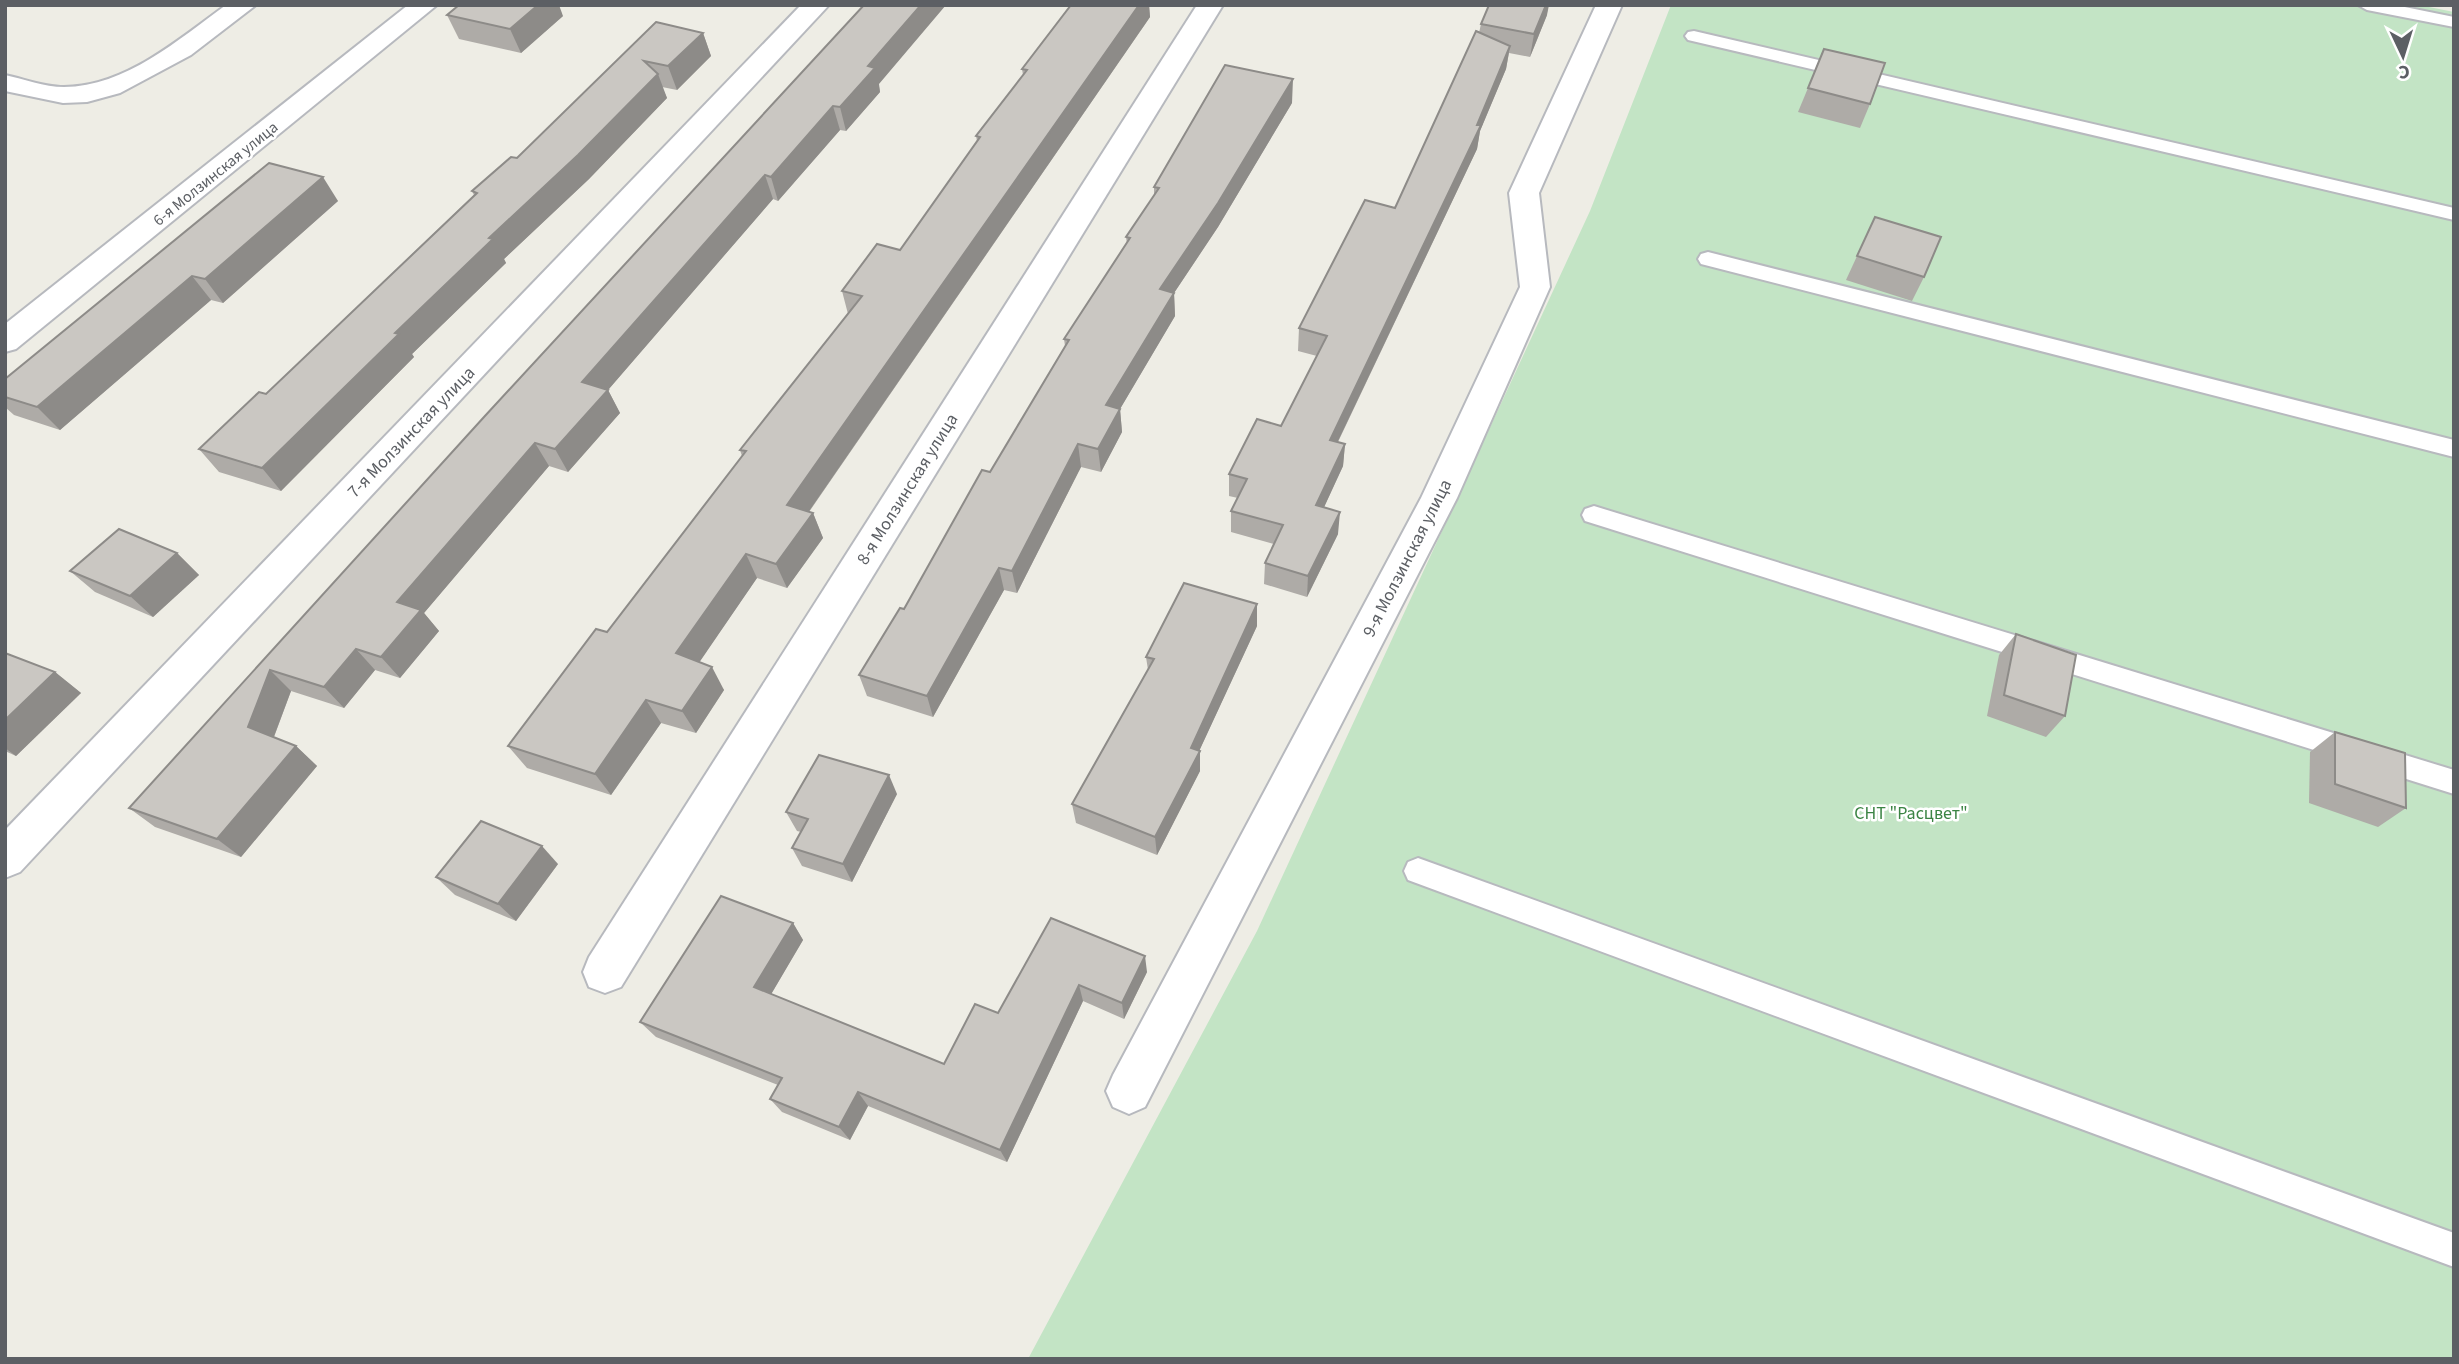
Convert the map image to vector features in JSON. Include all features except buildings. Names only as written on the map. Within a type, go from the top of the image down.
[{"type":"street","points":[[5,83],[64,95],[98,91],[139,75],[243,5]]},
{"type":"street","name":"6-я Молзинская улица","points":[[5,341],[424,5]]},
{"type":"street","name":"7-я Молзинская улица","points":[[5,859],[816,5]]},
{"type":"street","name":"8-я Молзинская улица","points":[[605,972],[1210,5]]},
{"type":"street","name":"9-я Молзинская улица","points":[[1129,1091],[1439,498],[1535,287],[1524,193],[1609,5]]},
{"type":"lane","points":[[2367,5],[2454,22]]},
{"type":"lane","points":[[1694,36],[2454,214]]},
{"type":"lane","points":[[1708,259],[2454,449]]},
{"type":"lane","points":[[1594,515],[2454,782]]},
{"type":"lane","points":[[1418,870],[2454,1250]]},
{"type":"green space","name":"СНТ \"Расцвет\"","points":[[1671,5],[2419,5],[2454,12],[2454,1359],[1028,1359],[1257,931],[1590,211]]}]
